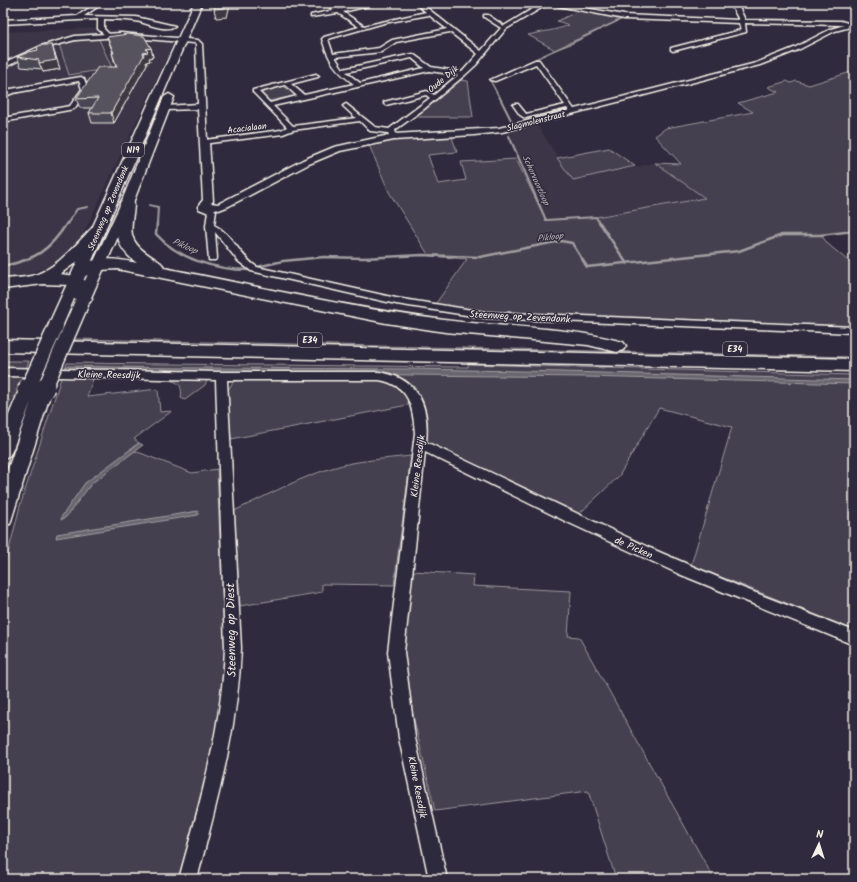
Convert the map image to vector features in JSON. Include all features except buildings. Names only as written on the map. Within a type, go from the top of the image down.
[{"type":"highway","points":[[127,202],[124,230],[128,244],[139,258],[168,273]]},
{"type":"highway","points":[[23,282],[49,274],[65,265],[78,254],[98,230]]},
{"type":"highway","points":[[3,284],[79,277],[98,264],[108,263],[168,273],[386,317],[452,327],[588,339],[617,346]]},
{"type":"highway","points":[[77,301],[80,284],[79,277]]},
{"type":"highway","name":"E34","points":[[3,343],[617,346],[854,352]]},
{"type":"highway","name":"E34","points":[[3,343],[854,364]]},
{"type":"main road","name":"Steenweg op Zevendonk","points":[[35,391],[77,301],[98,264],[127,202],[166,108],[188,40],[198,3]]},
{"type":"main road","name":"Steenweg op Zevendonk","points":[[79,277],[98,230],[188,40]]},
{"type":"main road","name":"N19","points":[[3,451],[35,391]]},
{"type":"main road","name":"N19","points":[[3,518],[7,495],[35,391]]},
{"type":"street","points":[[79,17],[100,3]]},
{"type":"street","points":[[327,3],[362,27]]},
{"type":"street","points":[[313,16],[378,3]]},
{"type":"street","points":[[418,3],[481,54]]},
{"type":"street","name":"Oude Dijk","points":[[392,134],[474,64],[504,28],[546,3]]},
{"type":"street","points":[[550,3],[624,17],[742,22],[852,24]]},
{"type":"street","points":[[673,49],[744,31],[735,3],[750,3]]},
{"type":"street","points":[[359,85],[335,66],[330,56],[325,39],[362,27],[430,13]]},
{"type":"street","points":[[486,16],[504,28]]},
{"type":"street","points":[[3,22],[79,17],[136,19],[156,25],[172,26]]},
{"type":"street","points":[[101,18],[101,28],[107,35]]},
{"type":"street","name":"Slagmolenstraat","points":[[212,207],[321,156],[392,134],[474,133],[499,130],[570,109],[758,64],[796,49],[833,30],[852,24]]},
{"type":"street","points":[[94,36],[101,28]]},
{"type":"street","points":[[330,56],[345,54],[373,46],[387,46],[394,41],[450,30]]},
{"type":"street","points":[[3,66],[48,45],[75,38],[94,36],[138,36],[188,40],[199,50],[203,141],[205,142],[212,207],[210,226],[212,258]]},
{"type":"street","points":[[341,71],[413,56],[429,69]]},
{"type":"street","points":[[493,80],[537,61],[570,109],[525,116],[516,106]]},
{"type":"street","points":[[527,68],[541,67]]},
{"type":"street","points":[[268,105],[429,69],[463,74]]},
{"type":"street","name":"Acacialaan","points":[[291,128],[256,92],[256,90],[316,76]]},
{"type":"street","points":[[3,95],[11,91],[81,79],[84,89],[72,108],[3,120]]},
{"type":"street","points":[[286,83],[302,97]]},
{"type":"street","points":[[386,103],[427,93],[434,98]]},
{"type":"street","points":[[166,108],[201,106]]},
{"type":"street","points":[[346,106],[373,129],[392,134]]},
{"type":"street","name":"Acacialaan","points":[[205,142],[283,132],[291,128],[361,119]]},
{"type":"street","name":"Steenweg op Zevendonk","points":[[210,226],[216,228],[225,238],[244,264],[254,269],[451,311],[485,316],[854,330]]},
{"type":"street","name":"Kleine Reesdijk","points":[[3,372],[221,376],[380,376],[393,378],[406,385],[417,407],[421,421],[420,444],[396,652],[399,690],[420,801],[438,879]]},
{"type":"street","name":"Steenweg op Diest","points":[[188,879],[228,724],[232,685],[234,648],[221,376]]},
{"type":"street","name":"de Picken","points":[[420,444],[594,528],[675,565],[728,588],[854,638]]},
{"type":"shaded area","points":[[581,10],[622,19],[571,44],[555,50],[528,35],[554,30],[569,25],[557,21]]},
{"type":"shaded area","points":[[97,28],[176,38],[80,241],[55,264],[25,275],[3,277],[3,32]]},
{"type":"shaded area","points":[[98,37],[112,68],[69,75],[59,44]]},
{"type":"shaded area","points":[[854,71],[854,231],[821,235],[828,244],[854,266],[854,328],[501,314],[434,306],[467,259],[429,256],[389,192],[369,145],[395,140],[452,137],[457,152],[428,155],[438,184],[466,180],[461,162],[516,159],[546,220],[596,217],[705,198],[655,163],[681,164],[655,136],[666,128],[753,112],[738,103],[778,92],[768,87],[787,81],[791,83],[796,81],[809,85]]},
{"type":"shaded area","points":[[460,80],[468,81],[473,117],[415,117]]},
{"type":"shaded area","points":[[281,85],[286,86],[295,94],[295,96],[269,101],[259,92]]},
{"type":"shaded area","points":[[537,125],[573,180],[655,163],[705,198],[596,217],[546,220],[516,159],[506,132]]},
{"type":"shaded area","points":[[609,148],[635,166],[573,180],[557,158]]},
{"type":"shaded area","points":[[76,339],[854,357],[854,360],[75,342]]},
{"type":"shaded area","points":[[3,361],[29,361],[26,369],[3,369]]},
{"type":"shaded area","points":[[67,363],[468,367],[468,364],[854,375],[854,630],[691,565],[732,427],[659,408],[619,476],[577,516],[430,445],[425,438],[419,399],[414,389],[406,380],[392,374],[64,371]]},
{"type":"shaded area","points":[[66,366],[521,371],[854,380],[854,384],[585,377],[64,371]]},
{"type":"shaded area","points":[[3,375],[23,375],[16,391],[18,391],[9,403],[3,418]]},
{"type":"shaded area","points":[[62,375],[94,376],[87,397],[158,389],[160,412],[172,411],[134,439],[139,443],[130,449],[192,473],[217,469],[226,682],[221,723],[178,879],[3,879],[3,573],[20,506]]},
{"type":"shaded area","points":[[381,378],[396,382],[413,404],[231,439],[227,392],[233,382],[239,380]]},
{"type":"shaded area","points":[[157,379],[205,379],[207,381],[205,385],[185,400],[181,398],[181,387],[179,384],[172,381]]},
{"type":"shaded area","points":[[30,402],[26,425],[3,489],[3,465]]},
{"type":"shaded area","points":[[139,443],[143,445],[92,483],[66,517],[61,520],[62,516],[85,483]]},
{"type":"shaded area","points":[[411,456],[394,585],[322,584],[322,592],[240,606],[234,511],[294,482],[319,472],[361,461]]},
{"type":"shaded area","points":[[198,511],[198,515],[56,538],[57,534]]},
{"type":"shaded area","points":[[413,571],[474,575],[473,586],[571,591],[568,636],[579,637],[714,879],[616,879],[588,791],[435,811],[412,711],[404,664],[404,634]]},
{"type":"waterway","name":"Schorvoortloop","points":[[499,97],[490,80],[622,19]]},
{"type":"waterway","name":"Schorvoortloop","points":[[499,96],[512,122]]},
{"type":"waterway","name":"Schorvoortloop","points":[[509,136],[546,220],[596,217],[600,224]]},
{"type":"waterway","name":"Pikloop","points":[[149,205],[158,207],[157,224]]},
{"type":"waterway","name":"Pikloop","points":[[67,224],[77,209],[88,207]]},
{"type":"waterway","name":"Pikloop","points":[[3,266],[24,261],[41,252],[48,247],[67,223]]},
{"type":"waterway","name":"Pikloop","points":[[157,223],[156,234],[165,243],[186,256],[224,268],[249,270]]},
{"type":"waterway","name":"Schorvoortloop","points":[[600,223],[626,263]]},
{"type":"waterway","name":"Pikloop","points":[[626,263],[739,251],[782,235],[820,235],[854,231]]},
{"type":"waterway","name":"Pikloop","points":[[257,267],[283,261],[324,257],[364,258],[422,255],[480,257],[561,241],[572,243],[587,267],[626,263]]}]
